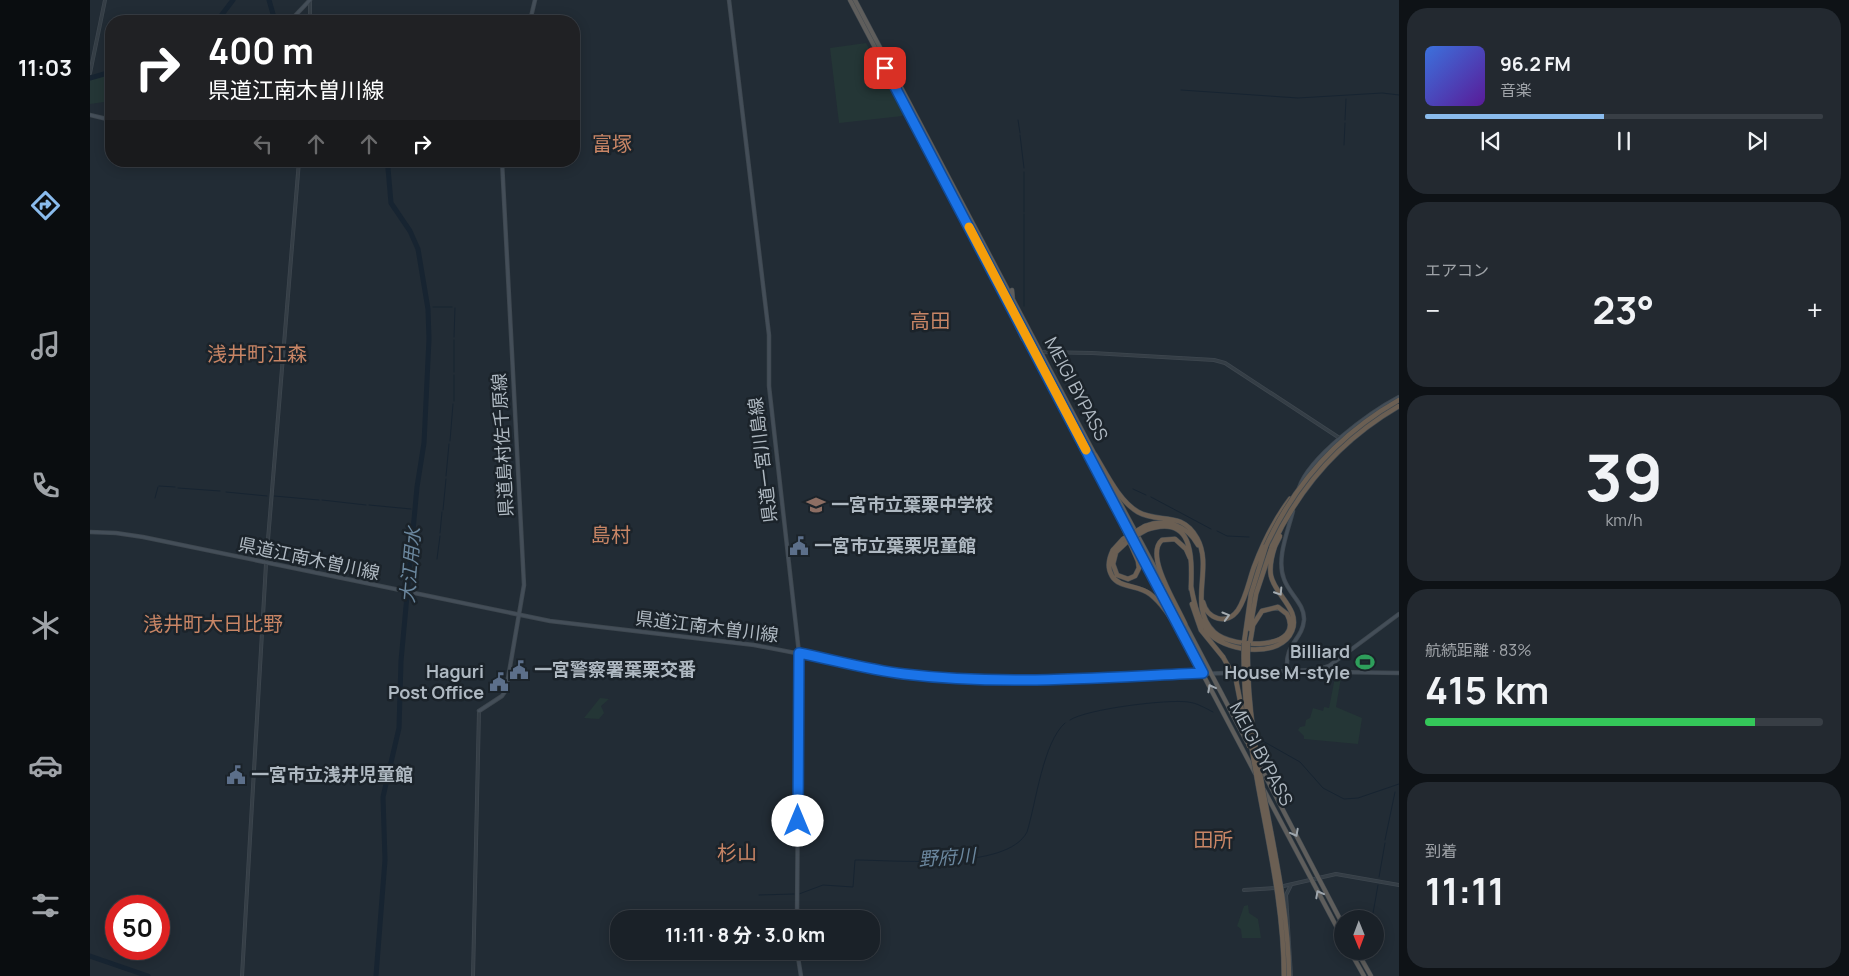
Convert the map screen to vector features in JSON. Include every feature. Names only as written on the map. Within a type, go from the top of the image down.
[{"type":"highway","name":"MEIGI BYPASS","points":[[850,0],[1106,488]]},
{"type":"highway","name":"MEIGI BYPASS","points":[[855,0],[1095,455]]},
{"type":"highway","points":[[1012,290],[1013,301]]},
{"type":"highway","points":[[1008,307],[1023,339],[1029,342]]},
{"type":"highway","points":[[1283,976],[1279,902],[1246,707],[1251,594],[1269,546],[1298,493],[1338,444],[1374,415],[1399,399]]},
{"type":"highway","points":[[1202,586],[1204,605],[1208,612],[1218,619],[1231,617],[1241,605],[1269,546],[1298,493],[1340,448],[1364,428],[1399,407]]},
{"type":"highway","points":[[1095,455],[1120,498],[1140,513],[1172,518],[1187,526],[1199,542],[1203,566],[1201,606],[1206,622],[1213,631],[1228,641],[1247,645],[1275,641],[1284,636],[1289,628],[1287,614],[1278,607],[1262,611],[1253,625],[1248,643],[1250,694],[1255,738],[1284,901],[1290,976]]},
{"type":"highway","points":[[1106,488],[1138,561],[1139,568],[1135,576],[1128,579],[1117,575],[1113,564],[1114,551]]},
{"type":"highway","name":"MEIGI BYPASS","points":[[1120,498],[1125,512],[1335,910]]},
{"type":"highway","name":"MEIGI BYPASS","points":[[1119,515],[1334,922]]},
{"type":"highway","points":[[1189,647],[1165,611],[1150,594],[1119,582],[1112,577],[1109,564],[1114,551],[1123,539],[1145,528],[1169,523],[1184,529],[1199,548],[1203,566]]},
{"type":"highway","points":[[1145,528],[1165,526],[1180,532],[1189,542],[1192,567],[1192,604],[1198,625],[1223,657],[1236,680],[1262,799]]},
{"type":"highway","points":[[1185,624],[1157,561],[1158,544],[1168,538],[1178,540],[1186,548],[1192,567]]},
{"type":"highway","points":[[1191,586],[1200,619],[1216,638],[1234,647],[1247,649],[1267,648],[1280,643],[1292,632],[1294,620],[1292,611],[1277,589],[1271,574],[1269,546]]},
{"type":"highway","points":[[1355,960],[1364,976]]},
{"type":"highway","points":[[1362,960],[1371,976]]},
{"type":"main road","points":[[296,15],[310,0]]},
{"type":"main road","points":[[531,15],[535,0]]},
{"type":"main road","name":"県道一宮川島線","points":[[729,0],[769,335],[769,394],[799,653],[797,910]]},
{"type":"main road","points":[[90,115],[105,119]]},
{"type":"main road","name":"県道島村佐千原線","points":[[479,711],[502,696],[506,690],[524,592],[502,167]]},
{"type":"main road","points":[[1287,670],[1287,653],[1300,632],[1304,617],[1301,606],[1284,581],[1282,568],[1291,518],[1304,477],[1341,438],[1368,416],[1399,399]]},
{"type":"main road","points":[[1291,518],[1317,477],[1349,444],[1399,407]]},
{"type":"main road","name":"県道江南木曽川線","points":[[90,532],[124,534],[520,616],[612,630],[754,645],[904,674],[973,679],[1020,680],[1287,670],[1308,671],[1326,667],[1399,614]]},
{"type":"main road","name":"県道江南木曽川線","points":[[1326,667],[1336,672],[1399,674]]},
{"type":"main road","points":[[798,960],[801,976]]},
{"type":"street","points":[[90,73],[105,0]]},
{"type":"street","points":[[310,0],[310,15]]},
{"type":"street","points":[[242,976],[266,564],[299,167]]},
{"type":"street","points":[[1039,352],[1214,360],[1225,363],[1349,444]]},
{"type":"street","points":[[473,976],[479,711]]},
{"type":"street","points":[[1244,890],[1275,888],[1318,877],[1340,874],[1399,885]]},
{"type":"street","points":[[1290,976],[1286,895],[1288,888],[1297,883]]},
{"type":"street","points":[[1275,888],[1283,976]]},
{"type":"shaded area","points":[[866,43],[903,114],[902,116],[839,123],[830,48]]},
{"type":"shaded area","points":[[105,75],[105,102],[90,104],[90,80]]},
{"type":"shaded area","points":[[1336,672],[1342,672],[1336,707],[1362,718],[1358,744],[1304,739],[1304,736],[1298,730],[1300,727],[1305,726],[1306,720],[1310,718],[1313,708],[1323,711],[1324,707],[1329,708]]},
{"type":"shaded area","points":[[600,698],[609,699],[601,706],[604,713],[599,719],[584,718]]},
{"type":"shaded area","points":[[1248,905],[1249,913],[1258,919],[1261,938],[1242,938],[1241,929],[1237,926],[1244,906]]},
{"type":"waterway","points":[[222,15],[233,0]]},
{"type":"waterway","name":"大江用水","points":[[269,0],[273,15]]},
{"type":"waterway","points":[[90,78],[105,74]]},
{"type":"waterway","points":[[1181,90],[1298,98],[1382,93],[1399,95]]},
{"type":"waterway","points":[[1345,120],[1346,99]]},
{"type":"waterway","points":[[1018,120],[1020,133]]},
{"type":"waterway","points":[[1344,145],[1345,123]]},
{"type":"waterway","points":[[1020,135],[1024,168]]},
{"type":"waterway","name":"大江用水","points":[[376,976],[385,860],[383,797],[399,728],[401,661],[417,487],[424,443],[429,339],[428,309],[418,249],[410,231],[391,203],[388,167]]},
{"type":"waterway","points":[[1024,172],[1024,212]]},
{"type":"waterway","points":[[1024,214],[1024,306]]},
{"type":"waterway","points":[[433,307],[452,307]]},
{"type":"waterway","points":[[454,337],[455,308]]},
{"type":"waterway","points":[[454,340],[454,372]]},
{"type":"waterway","points":[[454,375],[454,401]]},
{"type":"waterway","points":[[450,441],[453,404]]},
{"type":"waterway","points":[[446,476],[449,444]]},
{"type":"waterway","points":[[443,510],[446,479]]},
{"type":"waterway","points":[[159,486],[175,487]]},
{"type":"waterway","points":[[155,498],[158,487]]},
{"type":"waterway","points":[[178,488],[220,491]]},
{"type":"waterway","points":[[1133,489],[1146,495]]},
{"type":"waterway","points":[[226,492],[267,496]]},
{"type":"waterway","points":[[274,496],[319,500]]},
{"type":"waterway","points":[[1151,497],[1211,529]]},
{"type":"waterway","points":[[322,500],[366,505]]},
{"type":"waterway","points":[[369,505],[411,509]]},
{"type":"waterway","points":[[440,533],[442,512]]},
{"type":"waterway","points":[[1217,531],[1227,536],[1249,537]]},
{"type":"waterway","points":[[437,559],[440,536]]},
{"type":"waterway","name":"野府川","points":[[1070,720],[1092,712],[1109,709],[1178,701],[1201,706],[1213,712]]},
{"type":"waterway","name":"野府川","points":[[799,894],[823,885],[853,887],[855,860],[948,861],[997,853],[1015,844],[1027,832],[1046,758],[1057,732],[1065,723]]},
{"type":"waterway","name":"野府川","points":[[1261,740],[1300,762],[1323,788],[1344,799],[1358,798],[1399,784]]},
{"type":"waterway","points":[[1385,840],[1395,792]]},
{"type":"waterway","points":[[1379,877],[1385,843]]},
{"type":"waterway","points":[[1374,910],[1378,885]]},
{"type":"waterway","name":"野府川","points":[[759,895],[794,894]]},
{"type":"waterway","name":"大江用水","points":[[90,956],[148,976]]},
{"type":"slow traffic","points":[[969,227],[1086,450]]},
{"type":"place","name":"一宮市立葉栗中学校","points":[[816,505]]},
{"type":"place","name":"一宮市立葉栗児童館","points":[[799,546]]},
{"type":"place","name":"Billiard House M-style","points":[[1365,662]]},
{"type":"place","name":"一宮警察署葉栗交番","points":[[519,670]]},
{"type":"place","name":"Haguri Post Office","points":[[499,682]]},
{"type":"place","name":"一宮市立浅井児童館","points":[[236,775]]},
{"type":"district","name":"富塚","points":[[612,144]]},
{"type":"district","name":"高田","points":[[930,321]]},
{"type":"district","name":"浅井町江森","points":[[257,354]]},
{"type":"district","name":"島村","points":[[611,535]]},
{"type":"district","name":"浅井町大日比野","points":[[213,624]]},
{"type":"district","name":"田所","points":[[1213,840]]},
{"type":"district","name":"杉山","points":[[737,853]]},
{"type":"route","points":[[798,821],[799,653],[904,674],[973,679],[1020,680],[1203,673],[885,68]]}]
